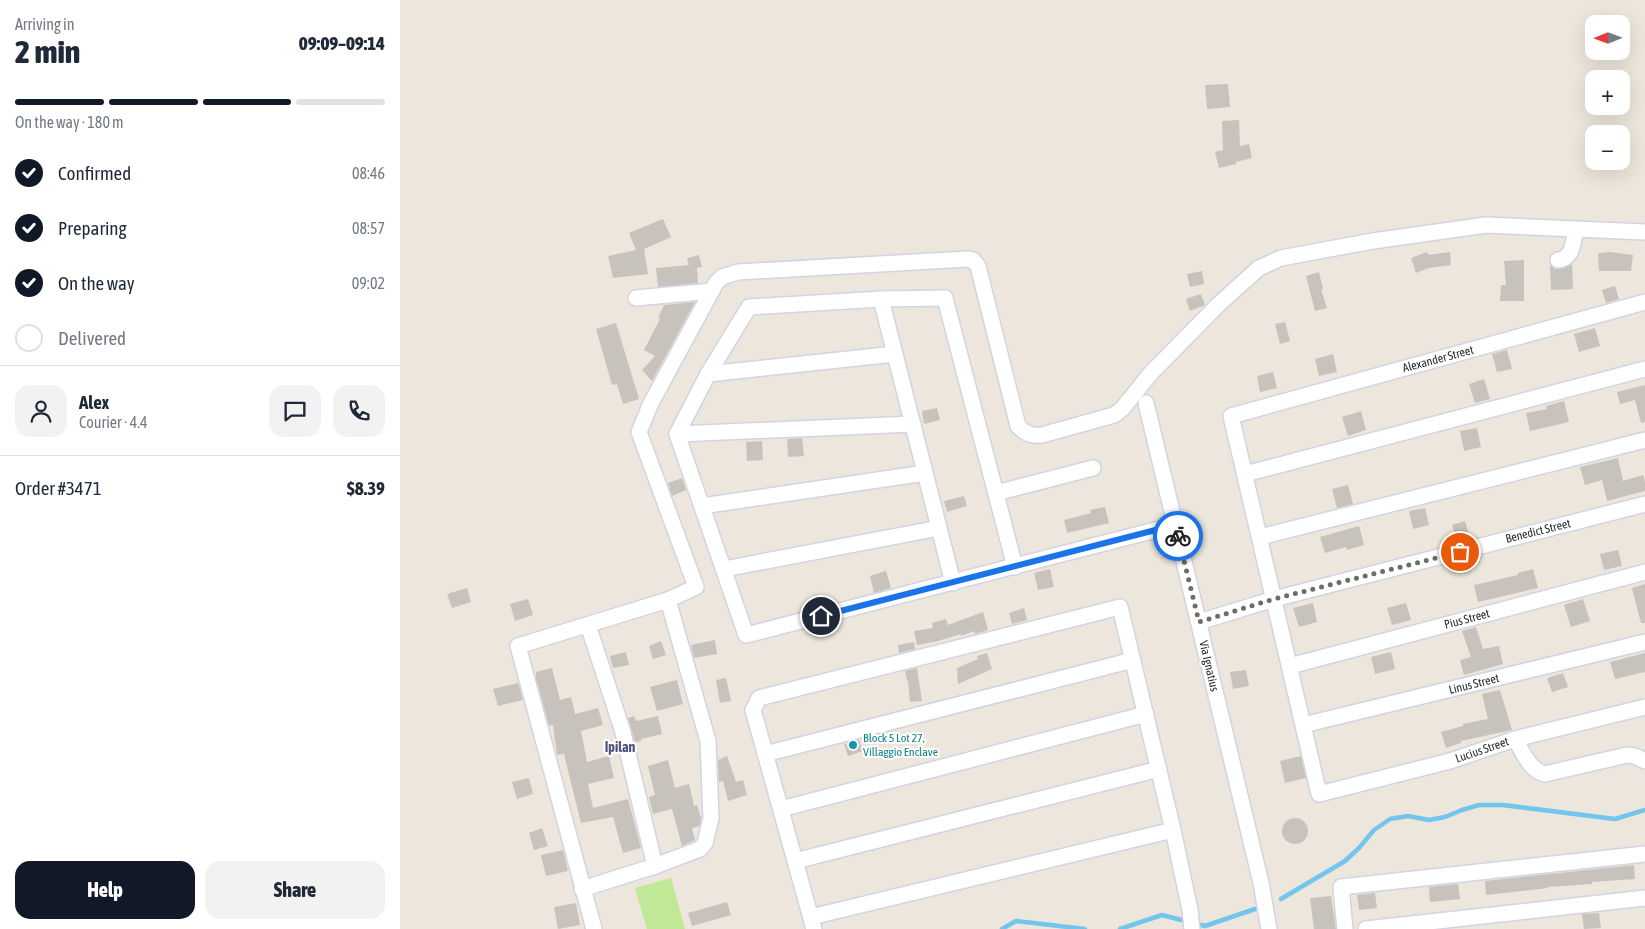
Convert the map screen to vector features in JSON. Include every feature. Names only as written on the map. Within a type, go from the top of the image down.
[{"type":"street","points":[[594,929],[518,646],[668,600],[696,587],[639,432],[651,403],[716,283],[722,277],[738,272],[973,260],[978,266],[1018,426],[1025,433],[1033,436],[1114,414],[1122,409],[1151,373],[1220,303],[1259,268],[1281,258],[1373,241],[1486,225],[1645,232]]},
{"type":"street","points":[[1558,260],[1565,258],[1571,252],[1576,229]]},
{"type":"street","points":[[636,298],[712,292]]},
{"type":"street","points":[[1015,567],[945,298],[881,299],[749,307],[708,374],[677,434],[746,636],[1015,567],[1175,525]]},
{"type":"street","points":[[881,299],[953,583]]},
{"type":"street","name":"Alexander Street","points":[[1245,474],[1231,416],[1645,302]]},
{"type":"street","points":[[708,374],[895,354]]},
{"type":"street","points":[[1303,725],[1245,474],[1645,369]]},
{"type":"street","name":"Via Ignatius","points":[[1146,403],[1261,883],[1269,924]]},
{"type":"street","points":[[677,434],[913,424]]},
{"type":"street","points":[[1260,538],[1645,440]]},
{"type":"street","points":[[996,493],[1093,468]]},
{"type":"street","points":[[702,506],[925,473]]},
{"type":"street","name":"Benedict Street","points":[[1199,622],[1274,599],[1645,504]]},
{"type":"street","points":[[724,570],[939,528]]},
{"type":"street","name":"Pius Street","points":[[1290,666],[1645,572]]},
{"type":"street","points":[[582,889],[655,866],[700,849],[705,843],[711,818],[708,741],[668,600]]},
{"type":"street","points":[[1173,830],[813,923],[753,710],[759,698],[1120,607],[1173,830],[1190,910],[1192,929]]},
{"type":"street","points":[[588,625],[622,730],[655,866]]},
{"type":"street","name":"Linus Street","points":[[1303,725],[1645,642]]},
{"type":"street","points":[[765,754],[1133,660]]},
{"type":"street","name":"Lucius Street","points":[[1303,725],[1320,794],[1450,761],[1515,739],[1645,707]]},
{"type":"street","points":[[781,809],[1146,714]]},
{"type":"street","points":[[1515,739],[1531,765],[1538,771],[1546,774],[1627,755],[1635,756],[1645,761]]},
{"type":"street","points":[[795,861],[1159,769]]},
{"type":"street","points":[[1345,929],[1341,888],[1645,854]]},
{"type":"street","points":[[1366,929],[1645,898]]},
{"type":"green space","points":[[671,878],[685,929],[647,929],[635,888]]},
{"type":"building","points":[[1228,84],[1230,107],[1207,109],[1205,85]]},
{"type":"building","points":[[1239,120],[1240,146],[1249,144],[1252,158],[1219,168],[1215,152],[1223,150],[1222,121]]},
{"type":"building","points":[[663,219],[671,237],[644,249],[648,274],[613,278],[608,256],[636,250],[629,233]]},
{"type":"building","points":[[1427,252],[1428,255],[1450,252],[1451,265],[1429,268],[1416,273],[1411,258]]},
{"type":"building","points":[[1610,252],[1633,255],[1631,271],[1599,271],[1598,253]]},
{"type":"building","points":[[699,255],[702,267],[697,268],[698,283],[658,287],[656,268],[689,265],[687,258]]},
{"type":"building","points":[[1524,260],[1524,301],[1500,301],[1501,285],[1506,285],[1504,261]]},
{"type":"building","points":[[1572,264],[1573,289],[1551,290],[1550,265],[1555,269],[1560,269]]},
{"type":"building","points":[[1202,271],[1204,284],[1190,287],[1187,274]]},
{"type":"building","points":[[1319,272],[1323,289],[1321,289],[1327,308],[1315,311],[1306,276]]},
{"type":"building","points":[[1615,286],[1619,299],[1606,303],[1602,290]]},
{"type":"building","points":[[1201,294],[1205,305],[1190,311],[1186,299]]},
{"type":"building","points":[[695,302],[652,381],[642,370],[655,356],[644,350],[660,319],[658,318],[664,305]]},
{"type":"building","points":[[1285,322],[1290,341],[1280,344],[1275,324]]},
{"type":"building","points":[[616,323],[639,399],[623,404],[617,384],[612,385],[596,329]]},
{"type":"building","points":[[1595,328],[1600,346],[1579,352],[1574,334]]},
{"type":"building","points":[[1507,350],[1512,369],[1497,372],[1492,354]]},
{"type":"building","points":[[1333,354],[1337,372],[1319,376],[1315,359]]},
{"type":"building","points":[[1273,372],[1277,388],[1260,392],[1257,376]]},
{"type":"building","points":[[1484,379],[1490,399],[1475,403],[1469,384]]},
{"type":"building","points":[[1645,385],[1645,422],[1641,423],[1635,400],[1620,404],[1617,392]]},
{"type":"building","points":[[1564,401],[1569,422],[1530,431],[1526,413],[1547,409],[1546,406]]},
{"type":"building","points":[[937,408],[940,420],[924,424],[922,411]]},
{"type":"building","points":[[1361,411],[1366,430],[1348,436],[1342,417]]},
{"type":"building","points":[[1477,428],[1481,447],[1464,451],[1460,431]]},
{"type":"building","points":[[802,438],[804,456],[788,457],[787,439]]},
{"type":"building","points":[[762,441],[763,460],[747,461],[746,442]]},
{"type":"building","points":[[1618,458],[1623,481],[1643,475],[1645,491],[1607,501],[1602,480],[1585,485],[1580,467]]},
{"type":"building","points":[[682,478],[686,490],[672,496],[668,483]]},
{"type":"building","points":[[1348,485],[1353,504],[1337,508],[1332,489]]},
{"type":"building","points":[[964,496],[967,506],[947,512],[944,501]]},
{"type":"building","points":[[1105,507],[1109,523],[1067,533],[1064,520],[1091,513],[1090,510]]},
{"type":"building","points":[[1425,508],[1429,525],[1413,529],[1409,511]]},
{"type":"building","points":[[1465,521],[1470,537],[1457,541],[1452,525]]},
{"type":"building","points":[[1359,526],[1364,545],[1347,550],[1346,547],[1325,553],[1320,537]]},
{"type":"building","points":[[1618,550],[1622,566],[1604,570],[1600,554]]},
{"type":"building","points":[[1050,569],[1054,587],[1038,590],[1034,573]]},
{"type":"building","points":[[1533,569],[1538,588],[1478,602],[1474,585],[1518,575],[1518,573]]},
{"type":"building","points":[[886,571],[891,588],[874,593],[870,576]]},
{"type":"building","points":[[1645,584],[1645,623],[1641,623],[1632,588]]},
{"type":"building","points":[[467,588],[471,602],[452,608],[447,594]]},
{"type":"building","points":[[528,599],[533,615],[515,621],[510,604]]},
{"type":"building","points":[[1583,599],[1590,621],[1571,627],[1564,605]]},
{"type":"building","points":[[1313,603],[1317,622],[1299,627],[1293,608]]},
{"type":"building","points":[[1406,603],[1411,620],[1392,625],[1387,608]]},
{"type":"building","points":[[1024,608],[1027,620],[1012,624],[1009,613]]},
{"type":"building","points":[[983,612],[988,630],[975,634],[974,631],[961,636],[961,634],[917,645],[914,631],[933,628],[932,623],[946,619],[948,625]]},
{"type":"building","points":[[1476,627],[1483,649],[1499,646],[1503,664],[1464,675],[1460,660],[1471,657],[1462,631]]},
{"type":"building","points":[[715,640],[717,654],[694,658],[691,645]]},
{"type":"building","points":[[661,641],[666,655],[653,659],[649,646]]},
{"type":"building","points":[[914,642],[915,649],[899,653],[898,645]]},
{"type":"building","points":[[626,652],[629,665],[613,668],[610,656]]},
{"type":"building","points":[[1391,652],[1395,669],[1375,674],[1371,657]]},
{"type":"building","points":[[987,653],[992,669],[958,684],[957,668],[978,659],[977,656]]},
{"type":"building","points":[[1645,653],[1645,672],[1615,679],[1610,662]]},
{"type":"building","points":[[552,668],[560,700],[571,697],[575,714],[598,708],[603,725],[581,731],[587,762],[609,756],[614,778],[588,784],[593,808],[628,799],[641,848],[623,853],[613,817],[581,823],[564,754],[557,755],[553,725],[549,726],[536,678],[536,672]]},
{"type":"building","points":[[917,668],[922,701],[910,702],[908,680],[905,671]]},
{"type":"building","points":[[1246,670],[1249,686],[1233,689],[1230,672]]},
{"type":"building","points":[[1563,673],[1568,687],[1552,692],[1547,678]]},
{"type":"building","points":[[726,678],[731,701],[720,703],[716,680]]},
{"type":"building","points":[[677,680],[683,704],[657,711],[650,687]]},
{"type":"building","points":[[518,683],[523,700],[498,706],[493,689]]},
{"type":"building","points":[[1500,690],[1512,730],[1461,741],[1461,743],[1446,748],[1441,732],[1463,726],[1463,724],[1488,719],[1482,694]]},
{"type":"building","points":[[634,716],[636,721],[658,716],[662,734],[635,742],[628,718]]},
{"type":"building","name":"Block 5 Lot 27, Villaggio Enclave","points":[[859,740],[863,751],[848,756],[844,744]]},
{"type":"building","points":[[727,756],[736,782],[743,780],[747,795],[728,801],[723,781],[719,782],[718,760]]},
{"type":"building","points":[[1301,756],[1306,778],[1285,783],[1280,761]]},
{"type":"building","points":[[668,760],[675,788],[689,784],[694,806],[697,805],[701,818],[700,826],[692,828],[695,840],[682,846],[672,809],[653,814],[649,797],[655,795],[648,766]]},
{"type":"building","points":[[529,778],[533,794],[517,799],[512,782]]},
{"type":"building","points":[[1295,818],[1304,822],[1308,831],[1304,840],[1295,844],[1286,840],[1282,831],[1286,822]]},
{"type":"building","points":[[542,828],[548,846],[534,850],[529,833]]},
{"type":"building","points":[[563,850],[568,871],[546,876],[541,855]]},
{"type":"building","points":[[1634,865],[1635,879],[1592,882],[1592,884],[1548,887],[1486,895],[1485,881]]},
{"type":"building","points":[[1458,884],[1460,899],[1430,902],[1429,887]]},
{"type":"building","points":[[1375,893],[1377,908],[1359,910],[1357,895]]},
{"type":"building","points":[[1331,896],[1336,929],[1314,929],[1310,898]]},
{"type":"building","points":[[727,902],[731,915],[692,926],[688,913]]},
{"type":"building","points":[[576,903],[580,925],[558,929],[554,907]]},
{"type":"building","points":[[1599,913],[1601,928],[1584,929],[1582,914]]},
{"type":"waterway","points":[[1281,899],[1345,861],[1374,830],[1390,819],[1408,816],[1429,820],[1445,817],[1479,805],[1503,805],[1615,819],[1645,810]]},
{"type":"waterway","points":[[1120,929],[1162,915],[1205,926],[1255,909]]},
{"type":"waterway","points":[[1002,929],[1016,921],[1085,929]]},
{"type":"way so far","points":[[1178,536],[1199,622],[1274,599],[1460,552]]},
{"type":"place","name":"Block 5 Lot 27, Villaggio Enclave","points":[[853,745]]},
{"type":"district","name":"Ipilan","points":[[620,747]]},
{"type":"route","points":[[821,616],[1175,525],[1178,536]]}]
